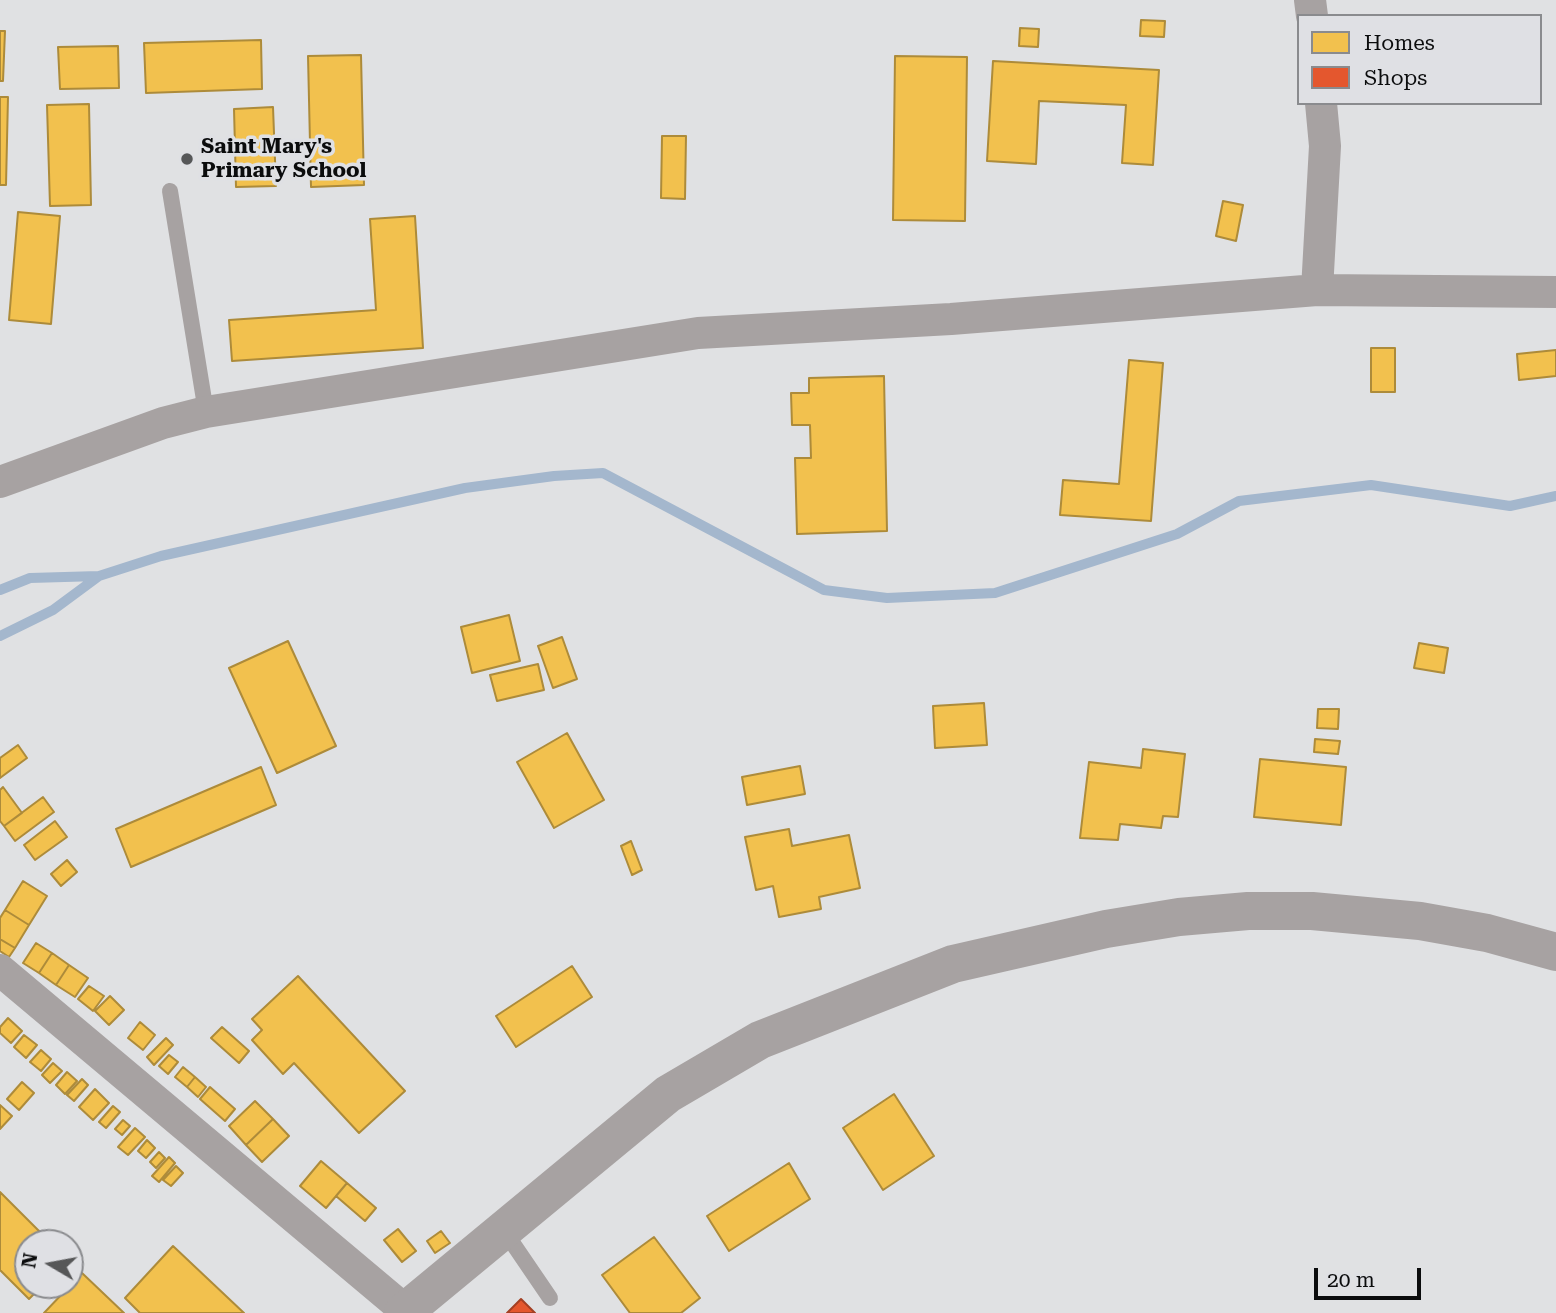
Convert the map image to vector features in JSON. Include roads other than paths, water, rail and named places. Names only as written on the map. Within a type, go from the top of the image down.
[{"type":"street","points":[[1317,290],[1325,146],[1321,105]]},
{"type":"street","points":[[0,481],[163,423],[206,412],[698,333],[951,319],[1317,290],[1556,292]]},
{"type":"street","points":[[0,970],[405,1312],[668,1094],[760,1040],[953,964],[1106,929],[1179,917],[1248,911],[1312,911],[1420,921],[1487,933],[1556,952]]},
{"type":"lane","points":[[170,191],[206,412]]},
{"type":"lane","points":[[503,1229],[550,1298]]},
{"type":"waterway","points":[[0,590],[30,578],[99,576],[161,556],[465,488],[554,476],[603,473],[824,590],[887,598],[995,593],[1177,534],[1239,501],[1371,485],[1510,506],[1556,496]]},
{"type":"waterway","points":[[0,636],[53,610],[99,576]]},
{"type":"place","name":"Saint Mary's Primary School","points":[[187,159]]}]
